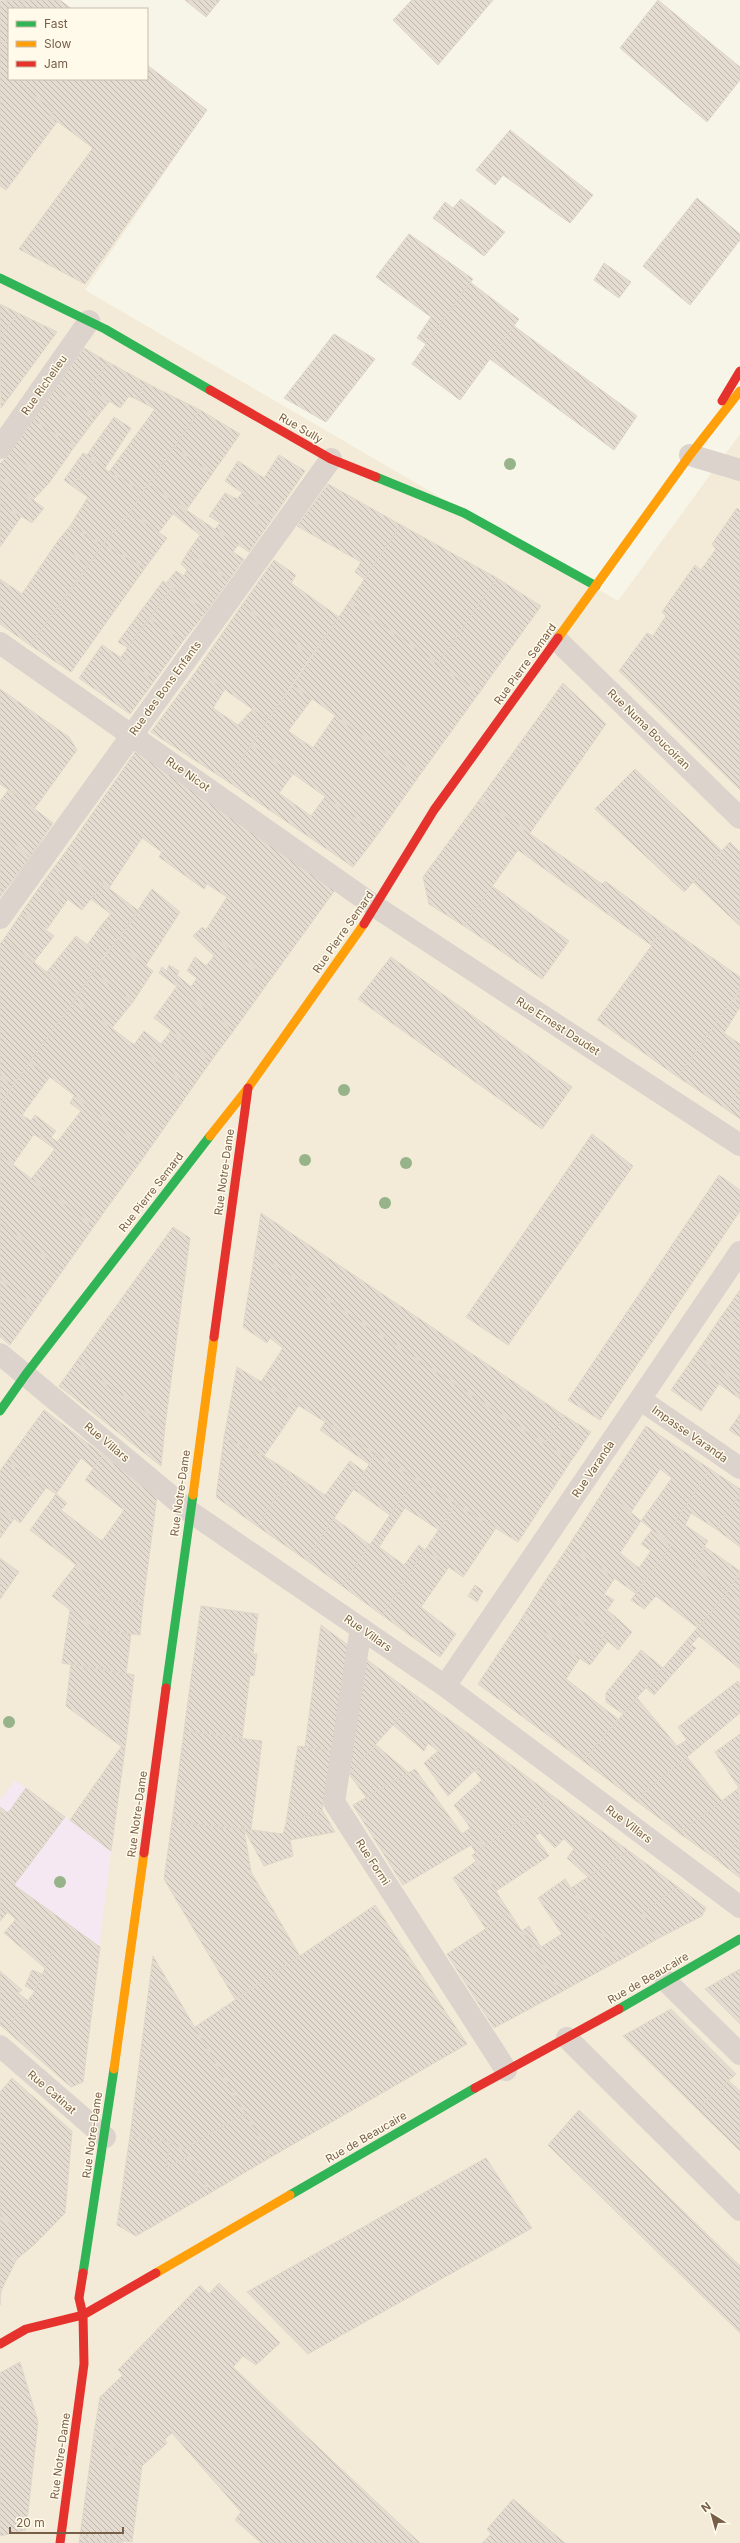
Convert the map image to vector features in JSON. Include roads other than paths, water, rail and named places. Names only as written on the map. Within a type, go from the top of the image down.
[{"type":"street","name":"Rue Sully","points":[[0,278],[88,321],[331,459],[464,513],[596,586]]},
{"type":"street","name":"Rue Richelieu","points":[[0,448],[88,321]]},
{"type":"street","name":"Rue Pierre Semard","points":[[690,455],[740,371]]},
{"type":"street","name":"Rue Pierre Semard","points":[[0,1411],[26,1374],[248,1088],[376,907],[434,810],[690,455],[740,391]]},
{"type":"street","points":[[690,455],[740,470]]},
{"type":"street","name":"Rue des Bons Enfants","points":[[0,918],[331,459]]},
{"type":"street","name":"Rue Numa Boucoiran","points":[[557,640],[740,818]]},
{"type":"street","name":"Rue Nicot","points":[[0,643],[132,734],[376,907]]},
{"type":"street","name":"Rue Ernest Daudet","points":[[376,907],[740,1145]]},
{"type":"street","name":"Rue Notre-Dame","points":[[60,2543],[84,2364],[83,2315],[80,2298],[105,2137],[189,1511],[248,1088]]},
{"type":"street","name":"Rue Varanda","points":[[445,1686],[740,1252]]},
{"type":"street","name":"Rue Villars","points":[[0,1354],[26,1374],[189,1511],[445,1686],[740,1907]]},
{"type":"street","name":"Impasse Varanda","points":[[640,1400],[740,1468]]},
{"type":"street","name":"Rue Formi","points":[[360,1628],[334,1802],[506,2070]]},
{"type":"street","name":"Rue de Beaucaire","points":[[0,2344],[26,2329],[83,2315],[506,2070],[567,2038],[740,1939]]},
{"type":"street","points":[[666,1981],[740,2054]]},
{"type":"street","points":[[567,2038],[740,2210]]},
{"type":"street","name":"Rue Catinat","points":[[0,2046],[105,2137]]}]
